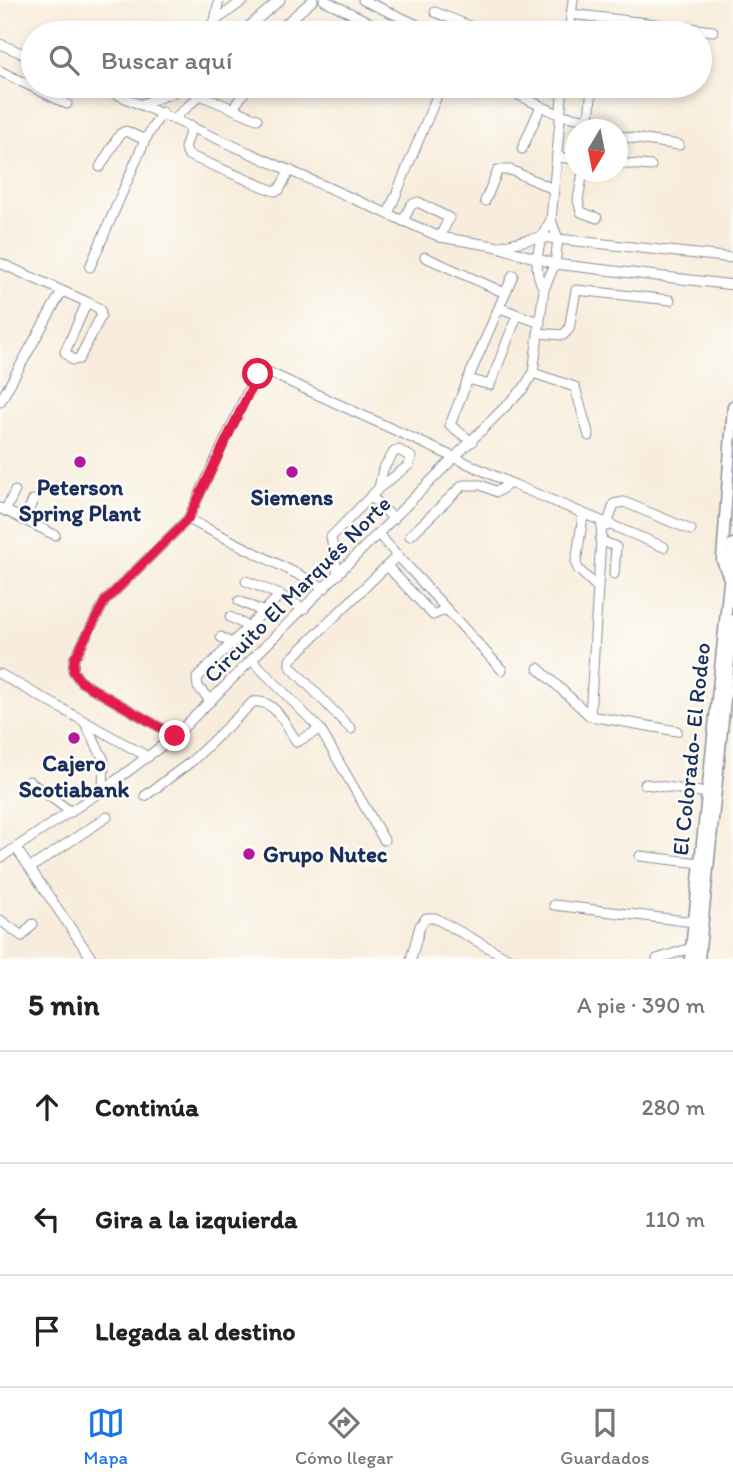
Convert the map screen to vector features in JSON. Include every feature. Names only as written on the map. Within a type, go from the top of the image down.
[{"type":"main road","points":[[729,579],[722,560],[733,406]]},
{"type":"main road","name":"El Colorado- El Rodeo","points":[[690,953],[733,544]]},
{"type":"main road","name":"El Colorado- El Rodeo","points":[[699,959],[733,620]]},
{"type":"main road","points":[[720,767],[733,698]]},
{"type":"street","points":[[215,21],[219,0]]},
{"type":"street","points":[[215,21],[244,0]]},
{"type":"street","points":[[255,21],[279,0]]},
{"type":"street","points":[[289,21],[313,0]]},
{"type":"street","points":[[324,0],[367,21]]},
{"type":"street","points":[[363,0],[409,21]]},
{"type":"street","points":[[570,21],[573,0]]},
{"type":"street","points":[[435,12],[457,21]]},
{"type":"street","points":[[571,13],[634,21]]},
{"type":"street","points":[[0,44],[21,53]]},
{"type":"street","points":[[0,71],[21,81]]},
{"type":"street","points":[[55,98],[67,104]]},
{"type":"street","points":[[127,98],[440,237],[494,246],[537,261],[555,264],[733,285]]},
{"type":"street","points":[[142,104],[155,98]]},
{"type":"street","points":[[174,118],[197,98]]},
{"type":"street","points":[[207,98],[257,120]]},
{"type":"street","points":[[233,109],[240,98]]},
{"type":"street","points":[[388,214],[435,98]]},
{"type":"street","points":[[525,98],[575,119]]},
{"type":"street","points":[[561,98],[551,220],[558,239],[555,264],[544,289],[533,373],[575,387],[589,436]]},
{"type":"street","points":[[592,98],[592,119]]},
{"type":"street","points":[[522,149],[541,106]]},
{"type":"street","points":[[90,267],[145,140],[162,112]]},
{"type":"street","points":[[192,126],[185,148],[188,155],[274,191],[279,190],[290,170]]},
{"type":"street","points":[[100,167],[123,132],[145,140]]},
{"type":"street","points":[[628,137],[680,145]]},
{"type":"street","points":[[557,157],[565,158]]},
{"type":"street","points":[[628,164],[651,166]]},
{"type":"street","points":[[485,201],[498,170],[512,170],[553,189]]},
{"type":"street","points":[[582,182],[578,207],[581,212],[597,218]]},
{"type":"street","points":[[402,221],[411,205],[418,202],[449,218],[440,237]]},
{"type":"street","points":[[544,289],[538,280],[537,261],[540,237],[551,220]]},
{"type":"street","points":[[494,246],[540,237],[733,258]]},
{"type":"street","points":[[425,257],[505,293]]},
{"type":"street","points":[[0,263],[87,302],[100,309],[101,316],[76,361],[65,352],[87,302]]},
{"type":"street","points":[[472,442],[450,425],[513,275]]},
{"type":"street","points":[[500,308],[539,328],[563,335],[569,329],[576,290],[670,300]]},
{"type":"street","points":[[0,402],[62,291]]},
{"type":"street","points":[[468,379],[490,385],[517,316]]},
{"type":"street","points":[[175,736],[81,682],[73,671],[74,659],[105,601],[188,519],[258,374],[267,371],[583,516],[664,547]]},
{"type":"street","name":"Circuito El Marqués Norte","points":[[0,858],[103,790],[175,736],[456,459],[524,388],[533,373]]},
{"type":"street","points":[[410,536],[463,485],[481,485],[497,492],[510,483]]},
{"type":"street","points":[[338,575],[331,537],[379,488]]},
{"type":"street","points":[[15,491],[3,509],[55,535]]},
{"type":"street","points":[[371,496],[394,520]]},
{"type":"street","points":[[24,520],[33,500]]},
{"type":"street","points":[[590,716],[600,540],[604,524],[614,505],[624,502],[691,530]]},
{"type":"street","points":[[583,516],[576,563],[578,569],[596,586]]},
{"type":"street","points":[[188,519],[325,588]]},
{"type":"street","points":[[379,535],[502,670]]},
{"type":"street","points":[[600,540],[616,547],[614,574]]},
{"type":"street","points":[[351,729],[290,666],[290,660],[398,555]]},
{"type":"street","points":[[387,566],[433,615],[446,609]]},
{"type":"street","points":[[246,581],[281,595],[304,609]]},
{"type":"street","points":[[211,701],[198,687],[197,678],[281,595]]},
{"type":"street","points":[[239,601],[264,612]]},
{"type":"street","points":[[230,617],[248,627]]},
{"type":"street","points":[[221,637],[232,644]]},
{"type":"street","points":[[252,660],[320,729],[384,840]]},
{"type":"street","points":[[538,668],[590,716],[677,731]]},
{"type":"street","points":[[0,674],[148,758]]},
{"type":"street","points":[[145,796],[192,761],[253,702],[264,701],[271,705],[297,742],[320,729]]},
{"type":"street","points":[[84,722],[104,760],[103,790]]},
{"type":"street","points":[[29,781],[71,812]]},
{"type":"street","points":[[645,784],[707,793]]},
{"type":"street","points":[[30,868],[107,817]]},
{"type":"street","points":[[16,848],[92,959]]},
{"type":"street","points":[[640,856],[700,863]]},
{"type":"street","points":[[554,905],[694,922]]},
{"type":"street","points":[[411,959],[420,926],[426,918],[435,918],[509,959]]},
{"type":"street","points":[[0,920],[22,936],[33,924]]},
{"type":"street","points":[[657,959],[690,953]]},
{"type":"place","name":"Peterson Spring Plant","points":[[80,462]]},
{"type":"place","name":"Siemens","points":[[292,472]]},
{"type":"place","name":"Cajero Scotiabank","points":[[74,738]]},
{"type":"place","name":"Grupo Nutec","points":[[249,854]]},
{"type":"route","points":[[175,736],[81,682],[73,671],[74,659],[105,601],[188,519],[258,374]]}]
